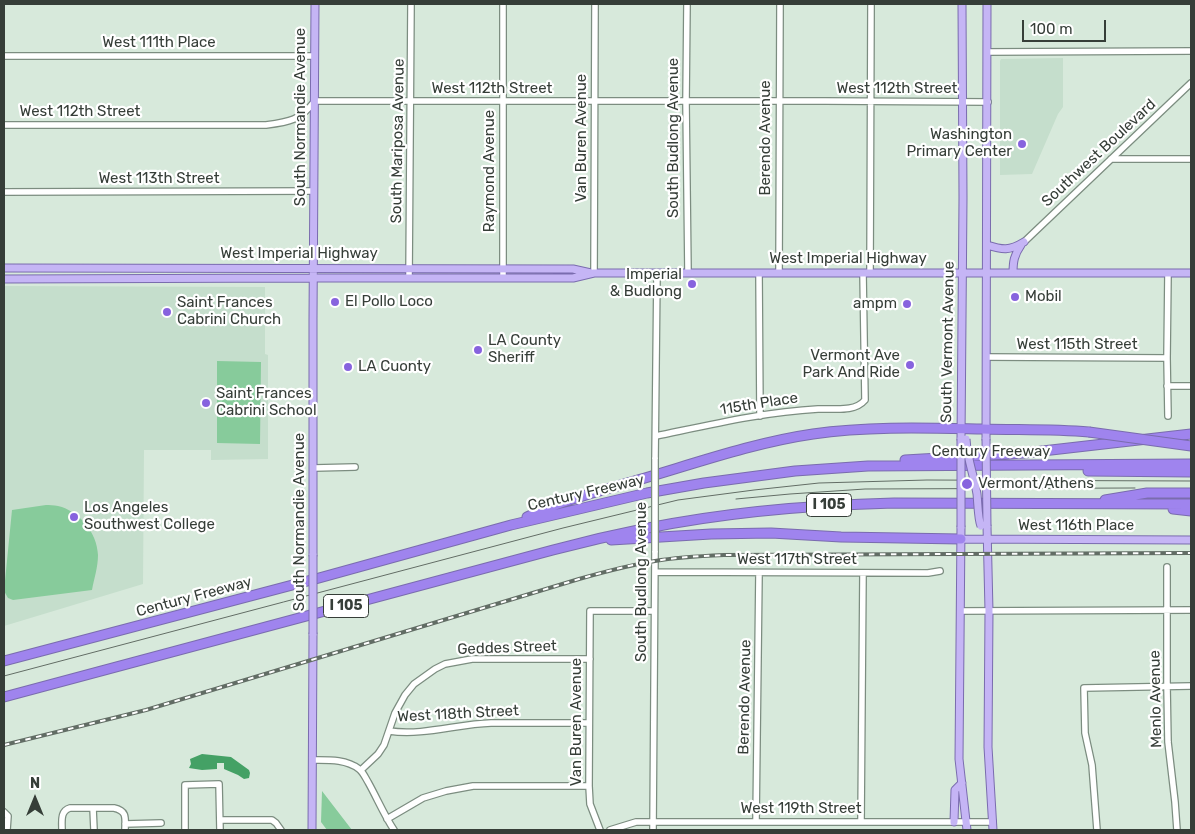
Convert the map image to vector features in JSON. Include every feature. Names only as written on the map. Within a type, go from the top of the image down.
[{"type":"highway","points":[[511,525],[546,508],[572,500],[706,460],[779,440],[812,434],[848,431],[961,429],[986,434],[1056,430],[1089,432],[1191,446]]},
{"type":"highway","points":[[795,471],[855,463],[1025,453],[1191,434]]},
{"type":"highway","name":"Century Freeway","points":[[4,661],[511,525],[647,493],[704,483],[795,471],[877,466],[1191,464]]},
{"type":"highway","points":[[993,466],[1092,471],[1191,472]]},
{"type":"highway","points":[[1077,504],[1147,493],[1191,493]]},
{"type":"highway","name":"I 105","points":[[4,697],[583,542],[676,523],[761,511],[894,503],[1191,504]]},
{"type":"highway","points":[[1120,504],[1191,511]]},
{"type":"highway","points":[[583,542],[711,534],[771,533],[842,537],[960,539]]},
{"type":"main road","name":"South Normandie Avenue","points":[[312,830],[315,4]]},
{"type":"main road","name":"South Vermont Avenue","points":[[962,4],[963,273],[961,429],[963,439],[960,526],[960,759],[967,830]]},
{"type":"main road","points":[[987,4],[988,102],[984,526],[988,540],[988,747],[993,830]]},
{"type":"main road","points":[[987,246],[1005,250],[1024,242]]},
{"type":"main road","points":[[1013,273],[1015,253],[1024,242]]},
{"type":"main road","name":"West Imperial Highway","points":[[4,268],[502,268],[573,269],[594,273],[1191,273]]},
{"type":"main road","points":[[518,278],[524,274],[558,274],[573,269]]},
{"type":"main road","name":"West Imperial Highway","points":[[4,279],[573,278],[594,273]]},
{"type":"main road","points":[[963,439],[975,484],[979,507],[979,523],[984,526]]},
{"type":"main road","name":"West 116th Place","points":[[960,539],[1191,540]]},
{"type":"main road","points":[[954,822],[956,790],[962,783]]},
{"type":"street","name":"South Mariposa Avenue","points":[[409,278],[411,4]]},
{"type":"street","name":"Raymond Avenue","points":[[503,4],[503,278]]},
{"type":"street","name":"Van Buren Avenue","points":[[594,273],[595,4]]},
{"type":"street","name":"South Budlong Avenue","points":[[687,4],[688,273]]},
{"type":"street","name":"Berendo Avenue","points":[[779,273],[780,4]]},
{"type":"street","points":[[866,273],[872,4]]},
{"type":"street","points":[[987,52],[1191,50]]},
{"type":"street","name":"West 111th Place","points":[[4,56],[315,56]]},
{"type":"street","name":"Southwest Boulevard","points":[[1024,242],[1191,83]]},
{"type":"street","name":"West 112th Street","points":[[4,125],[266,125],[298,117],[306,113],[315,102],[988,102]]},
{"type":"street","points":[[1111,159],[1191,158]]},
{"type":"street","name":"West 113th Street","points":[[4,192],[314,192]]},
{"type":"street","name":"South Budlong Avenue","points":[[653,830],[657,273]]},
{"type":"street","points":[[758,273],[760,416]]},
{"type":"street","name":"115th Place","points":[[656,436],[794,410],[849,408],[861,405],[865,400],[866,273]]},
{"type":"street","points":[[1168,273],[1168,416]]},
{"type":"street","name":"West 115th Street","points":[[986,357],[1167,358]]},
{"type":"street","points":[[1167,386],[1191,386]]},
{"type":"street","points":[[314,468],[355,467]]},
{"type":"street","name":"Menlo Avenue","points":[[1167,567],[1168,742],[1176,802],[1177,830]]},
{"type":"street","name":"West 117th Street","points":[[655,572],[928,573],[940,571]]},
{"type":"street","name":"Berendo Avenue","points":[[756,822],[759,573]]},
{"type":"street","points":[[861,822],[862,573]]},
{"type":"street","points":[[960,611],[1191,610]]},
{"type":"street","name":"Van Buren Avenue","points":[[600,830],[590,804],[589,786],[590,611],[654,611]]},
{"type":"street","name":"Geddes Street","points":[[361,770],[378,754],[384,745],[395,713],[405,695],[425,675],[445,664],[472,659],[590,659]]},
{"type":"street","points":[[1097,830],[1092,765],[1085,733],[1084,688],[1191,686]]},
{"type":"street","name":"West 118th Street","points":[[389,731],[404,733],[423,732],[481,723],[589,723]]},
{"type":"street","points":[[313,760],[343,762],[361,770],[386,819],[394,830]]},
{"type":"street","points":[[185,829],[185,785],[219,784],[220,830]]},
{"type":"street","points":[[386,819],[423,798],[473,786],[589,786]]},
{"type":"street","points":[[62,830],[63,812],[70,808],[120,809],[123,811],[125,827],[161,823]]},
{"type":"street","points":[[93,808],[94,830]]},
{"type":"street","points":[[4,812],[8,816],[7,830]]},
{"type":"street","points":[[220,820],[272,820],[276,822],[281,830]]},
{"type":"street","name":"West 119th Street","points":[[610,830],[636,822],[993,822]]},
{"type":"shaded area","name":"Washington Primary Center","points":[[1063,58],[1063,107],[1058,114],[1032,174],[1000,175],[1001,59]]},
{"type":"shaded area","name":"Los Angeles Southwest College","points":[[4,286],[265,287],[265,354],[268,355],[268,459],[211,460],[211,450],[144,450],[143,584],[4,626]]},
{"type":"shaded area","points":[[217,361],[261,362],[260,444],[217,443]]},
{"type":"shaded area","points":[[46,505],[58,506],[73,513],[86,524],[94,538],[98,555],[92,590],[13,600],[8,598],[4,591],[12,510]]},
{"type":"shaded area","points":[[202,754],[231,757],[249,770],[249,778],[244,779],[224,769],[224,763],[217,763],[217,769],[202,770],[189,768],[191,764],[190,759]]},
{"type":"shaded area","points":[[322,791],[352,830],[327,830],[321,822]]},
{"type":"shaded area","points":[[957,829],[957,830],[717,830]]},
{"type":"tram line","points":[[4,676],[563,528],[678,500],[819,483],[927,480],[1191,481]]},
{"type":"tram line","points":[[736,499],[865,489],[1135,488]]},
{"type":"railway","points":[[4,745],[146,710],[579,579],[655,561],[724,555],[1191,553]]},
{"type":"place","name":"Washington Primary Center","points":[[1022,144]]},
{"type":"place","name":"Imperial & Budlong","points":[[692,284]]},
{"type":"place","name":"Mobil","points":[[1015,297]]},
{"type":"place","name":"El Pollo Loco","points":[[335,302]]},
{"type":"place","name":"ampm","points":[[907,304]]},
{"type":"place","name":"Saint Frances Cabrini Church","points":[[167,312]]},
{"type":"place","name":"LA County Sheriff","points":[[478,350]]},
{"type":"place","name":"Vermont Ave Park And Ride","points":[[910,365]]},
{"type":"place","name":"LA Cuonty","points":[[348,367]]},
{"type":"place","name":"Saint Frances Cabrini School","points":[[206,403]]},
{"type":"place","name":"Vermont/Athens","points":[[967,484]]},
{"type":"place","name":"Los Angeles Southwest College","points":[[74,517]]}]
